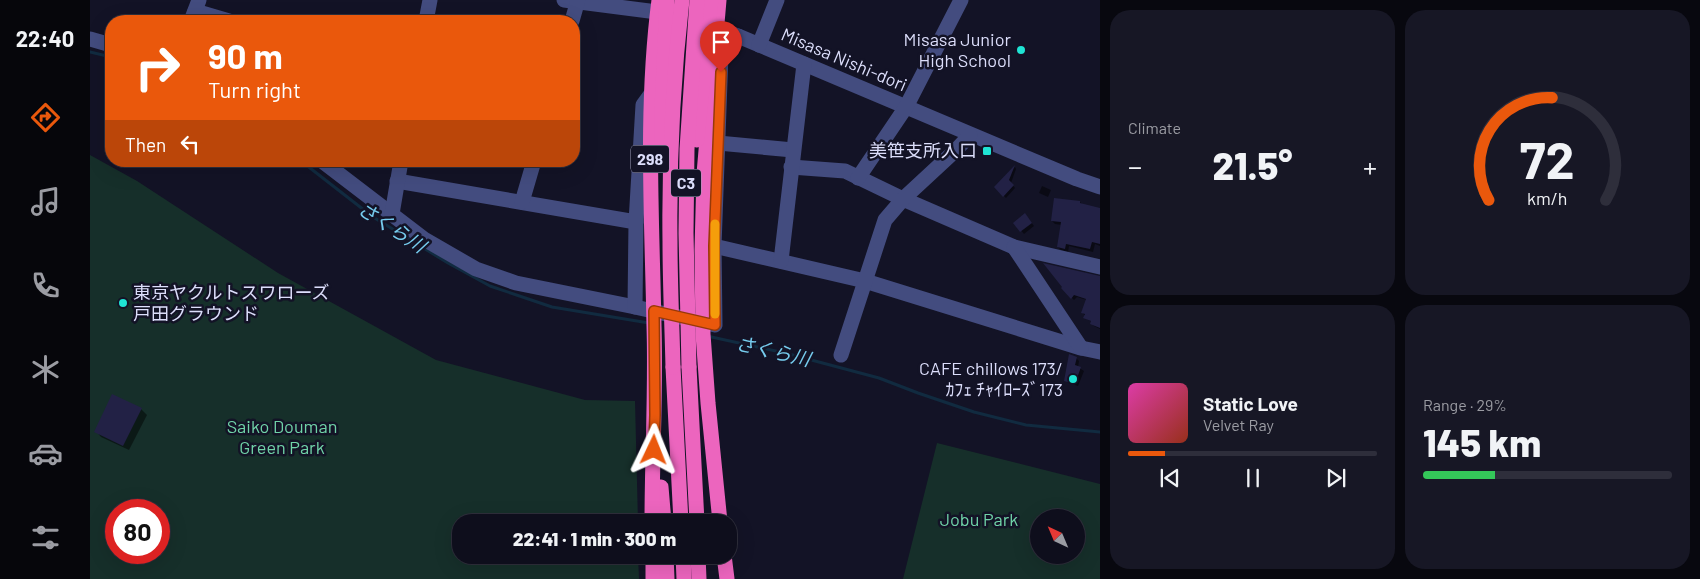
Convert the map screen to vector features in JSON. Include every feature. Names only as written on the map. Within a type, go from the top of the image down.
[{"type":"highway","name":"C3","points":[[681,514],[670,240],[674,104],[682,0]]},
{"type":"highway","name":"C3","points":[[697,0],[687,149],[686,275],[697,514]]},
{"type":"highway","points":[[686,275],[701,86],[711,0]]},
{"type":"highway","points":[[719,0],[704,174],[702,250],[703,333],[719,514]]},
{"type":"highway","points":[[661,4],[664,42],[662,118],[664,196],[670,240]]},
{"type":"highway","name":"298","points":[[652,514],[655,415],[650,184],[651,94],[661,4]]},
{"type":"highway","points":[[655,415],[663,514]]},
{"type":"highway","points":[[653,564],[653,579]]},
{"type":"highway","points":[[666,564],[667,579]]},
{"type":"highway","points":[[683,564],[684,579]]},
{"type":"highway","points":[[698,564],[699,579]]},
{"type":"highway","points":[[722,579],[723,564]]},
{"type":"highway","points":[[724,564],[727,579]]},
{"type":"street","points":[[427,15],[430,0]]},
{"type":"street","points":[[759,45],[777,0]]},
{"type":"street","points":[[572,15],[573,1]]},
{"type":"street","name":"Misasa Nishi-dori","points":[[573,1],[661,4],[970,135],[1100,187]]},
{"type":"street","points":[[858,178],[906,107],[955,2]]},
{"type":"street","points":[[195,11],[209,15]]},
{"type":"street","points":[[330,167],[424,239],[476,269],[516,284],[635,307],[654,318],[703,333],[715,325],[714,246],[721,54],[738,36]]},
{"type":"street","points":[[90,39],[105,43]]},
{"type":"street","points":[[781,261],[804,64]]},
{"type":"street","points":[[635,307],[636,222],[643,105],[651,94]]},
{"type":"street","points":[[841,355],[885,220],[902,199],[970,135]]},
{"type":"street","points":[[718,143],[793,150]]},
{"type":"street","points":[[392,214],[400,167]]},
{"type":"street","points":[[522,202],[532,167]]},
{"type":"street","points":[[791,167],[844,170],[902,199],[1014,247],[1100,267]]},
{"type":"street","points":[[397,181],[636,222]]},
{"type":"street","points":[[714,246],[865,281],[1081,348],[1100,352]]},
{"type":"street","points":[[1014,247],[1081,348]]},
{"type":"green space","name":"Saiko Douman Green Park","points":[[90,155],[105,163],[105,167],[112,167],[137,181],[278,273],[436,360],[585,400],[635,401],[638,514],[452,514],[452,564],[638,564],[639,579],[90,579]]},
{"type":"green space","name":"Jobu Park","points":[[937,443],[1100,484],[1100,579],[903,579]]},
{"type":"building","points":[[1015,165],[1009,180],[1014,185],[1003,197],[994,187]]},
{"type":"building","points":[[1054,198],[1080,201],[1080,203],[1100,208],[1100,244],[1092,242],[1090,249],[1066,244],[1065,249],[1057,247],[1061,222],[1051,221]]},
{"type":"building","points":[[1025,213],[1032,223],[1020,232],[1013,223]]},
{"type":"building","points":[[1043,263],[1100,276],[1100,328],[1090,324],[1091,321],[1083,318],[1085,314],[1081,313],[1086,299],[1074,295],[1071,299]]},
{"type":"building","points":[[1069,354],[1077,357],[1075,365],[1081,367],[1075,384],[1064,381]]},
{"type":"building","points":[[112,394],[142,408],[123,446],[94,432]]},
{"type":"waterway","name":"さくら川","points":[[90,52],[105,56]]},
{"type":"waterway","name":"さくら川","points":[[309,167],[373,217],[448,263],[490,286],[552,307],[649,323]]},
{"type":"waterway","name":"さくら川","points":[[707,336],[785,353],[879,378],[974,412],[1026,425],[1100,432]]},
{"type":"slow traffic","points":[[715,224],[715,314]]},
{"type":"place","name":"Misasa Junior High School","points":[[1021,50]]},
{"type":"place","name":"美笹支所入口","points":[[987,151]]},
{"type":"place","name":"東京ヤクルトスワローズ 戸田グラウンド","points":[[123,303]]},
{"type":"place","name":"CAFE chillows 173/ ｶﾌｪ ﾁｬｲﾛｰｽﾞ173","points":[[1073,379]]},
{"type":"route","points":[[654,450],[654,311],[715,325],[714,246],[721,72]]}]
